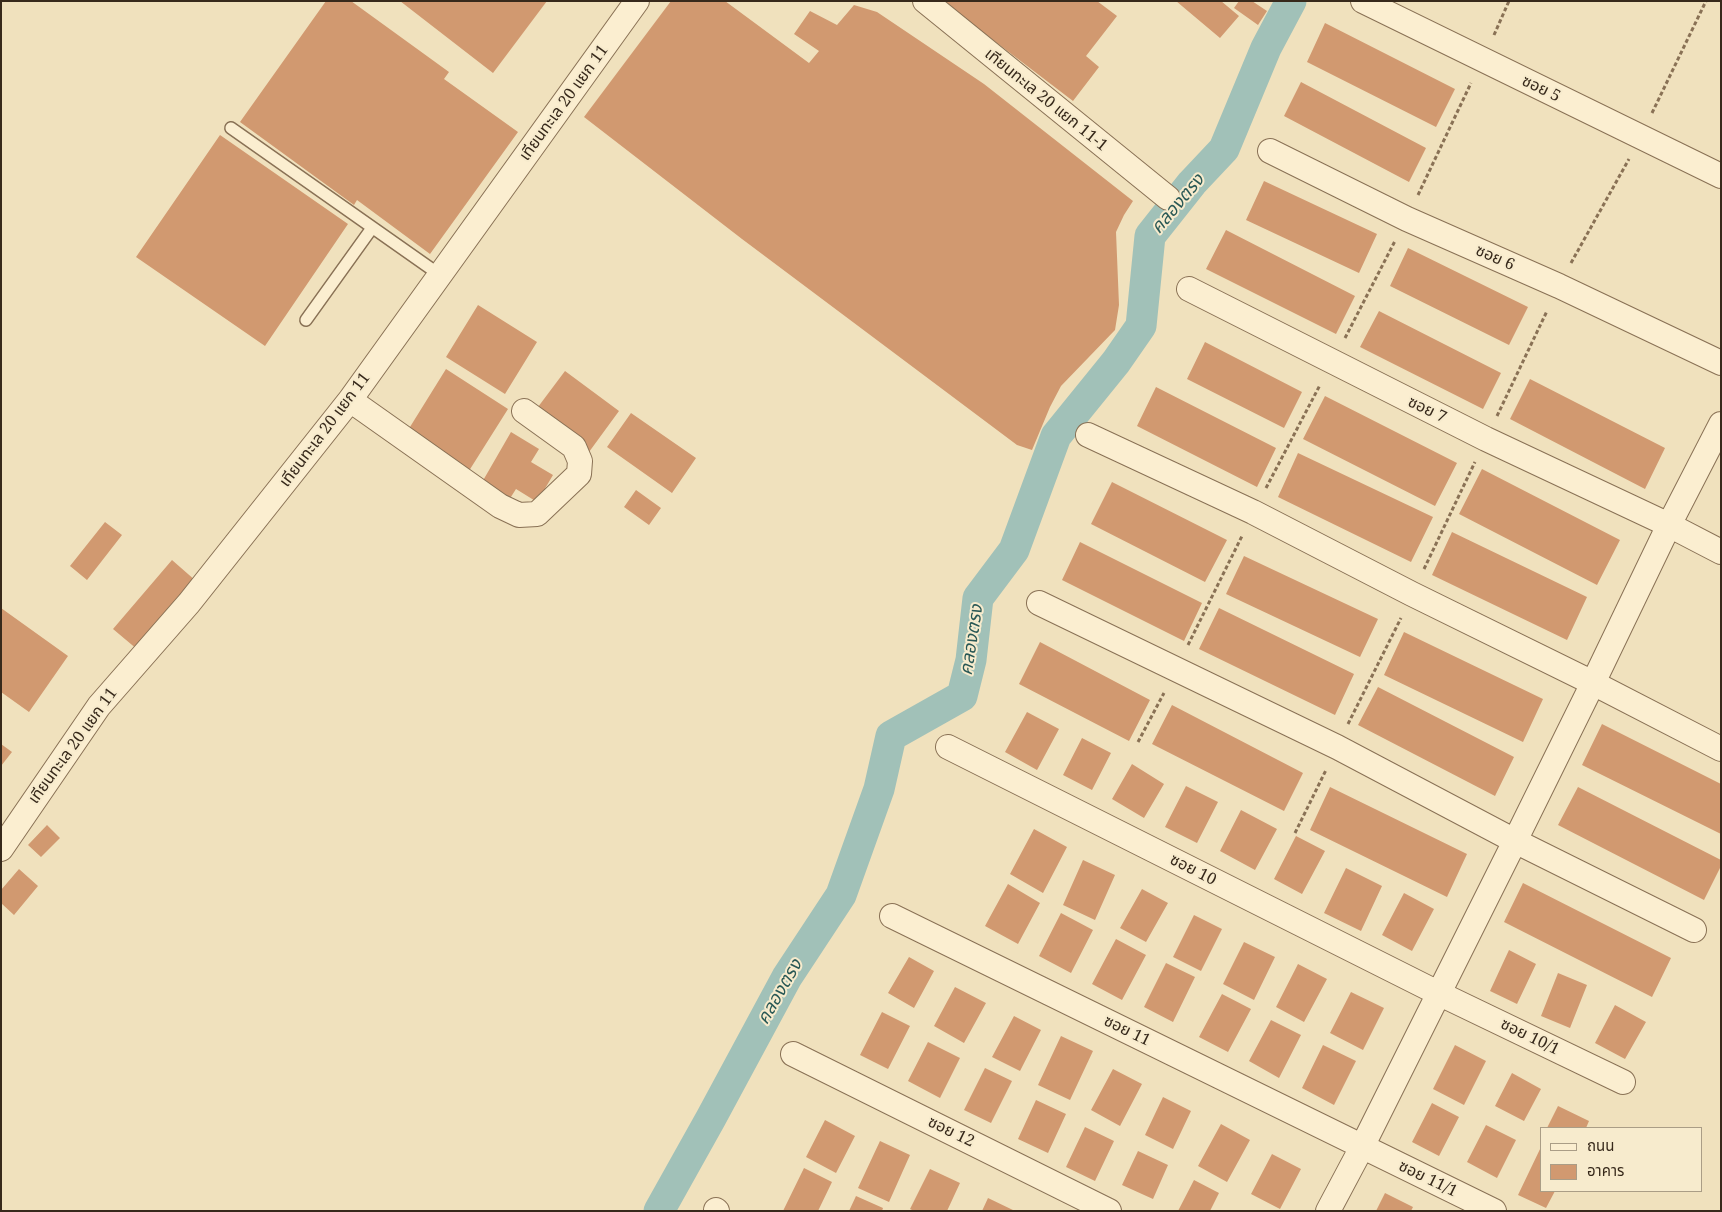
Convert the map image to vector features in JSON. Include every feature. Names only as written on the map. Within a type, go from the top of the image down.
[{"type":"street","name":"เทียนทะเล 20 แยก 11","points":[[1,849],[99,706],[189,603],[350,400],[637,1]]},
{"type":"street","name":"เทียนทะเล 20 แยก 11-1","points":[[925,1],[1168,198]]},
{"type":"street","name":"ซอย 5","points":[[1363,1],[1721,176]]},
{"type":"street","name":"ซอย 6","points":[[1270,151],[1406,219],[1559,286],[1721,363]]},
{"type":"street","name":"ซอย 7","points":[[1189,289],[1486,439],[1669,525],[1721,552]]},
{"type":"street","points":[[350,400],[500,506],[519,515],[537,514],[579,474],[580,461],[574,447],[524,412]]},
{"type":"street","points":[[1328,1211],[1515,841],[1669,525],[1721,424]]},
{"type":"street","points":[[1088,436],[1253,512],[1721,749]]},
{"type":"street","points":[[1039,603],[1337,748],[1515,841],[1694,930]]},
{"type":"street","name":"ซอย 10","points":[[948,747],[1438,993]]},
{"type":"street","name":"ซอย 11","points":[[892,916],[1362,1146]]},
{"type":"street","name":"ซอย 10/1","points":[[1438,993],[1623,1082]]},
{"type":"street","name":"ซอย 12","points":[[793,1054],[1109,1211]]},
{"type":"street","name":"ซอย 11/1","points":[[1362,1146],[1494,1211]]},
{"type":"lane","points":[[231,128],[440,275]]},
{"type":"lane","points":[[306,320],[372,228]]},
{"type":"building","points":[[326,1],[351,1],[449,72],[444,79],[518,132],[430,254],[357,200],[354,205],[240,122]]},
{"type":"building","points":[[400,1],[547,1],[493,73]]},
{"type":"building","points":[[671,1],[725,1],[809,63],[819,51],[794,34],[810,11],[837,25],[854,5],[877,12],[984,84],[1133,201],[1116,232],[1119,305],[1115,330],[1061,386],[1032,450],[1017,445],[742,239],[584,117]]},
{"type":"building","points":[[942,1],[1097,1],[1117,16],[1086,56],[1099,67],[1073,101]]},
{"type":"building","points":[[1176,1],[1221,1],[1239,16],[1220,38]]},
{"type":"building","points":[[1239,1],[1252,1],[1267,11],[1258,25],[1234,8]]},
{"type":"building","points":[[1325,23],[1455,89],[1436,127],[1307,62]]},
{"type":"building","points":[[1301,82],[1426,148],[1409,182],[1284,116]]},
{"type":"building","points":[[220,135],[348,224],[265,346],[136,257]]},
{"type":"building","points":[[1264,181],[1377,234],[1359,273],[1246,220]]},
{"type":"building","points":[[1226,230],[1355,296],[1336,334],[1206,269]]},
{"type":"building","points":[[1408,248],[1528,307],[1509,345],[1390,286]]},
{"type":"building","points":[[478,305],[537,342],[505,394],[446,357]]},
{"type":"building","points":[[1379,311],[1501,373],[1483,409],[1360,347]]},
{"type":"building","points":[[1205,342],[1302,392],[1284,428],[1187,379]]},
{"type":"building","points":[[446,369],[508,409],[467,474],[405,435]]},
{"type":"building","points":[[565,371],[619,411],[589,452],[535,411]]},
{"type":"building","points":[[1530,379],[1665,448],[1645,489],[1510,419]]},
{"type":"building","points":[[1156,387],[1276,448],[1257,487],[1137,426]]},
{"type":"building","points":[[1325,396],[1457,463],[1435,506],[1303,439]]},
{"type":"building","points":[[631,413],[696,458],[672,493],[607,447]]},
{"type":"building","points":[[511,432],[539,449],[531,462],[553,475],[537,502],[516,489],[509,500],[481,484]]},
{"type":"building","points":[[1298,453],[1433,517],[1411,562],[1278,497]]},
{"type":"building","points":[[1482,469],[1620,540],[1597,585],[1459,514]]},
{"type":"building","points":[[1112,482],[1227,540],[1205,582],[1091,524]]},
{"type":"building","points":[[636,490],[661,508],[649,525],[624,507]]},
{"type":"building","points":[[105,522],[122,535],[87,580],[70,566]]},
{"type":"building","points":[[1452,532],[1587,597],[1567,640],[1432,575]]},
{"type":"building","points":[[1080,542],[1202,603],[1184,641],[1062,580]]},
{"type":"building","points":[[1244,556],[1378,619],[1360,657],[1226,594]]},
{"type":"building","points":[[172,560],[196,581],[138,650],[113,629]]},
{"type":"building","points":[[1,608],[68,656],[29,712],[1,692]]},
{"type":"building","points":[[1219,608],[1354,674],[1335,715],[1199,649]]},
{"type":"building","points":[[1404,632],[1543,699],[1523,742],[1384,675]]},
{"type":"building","points":[[1040,642],[1150,700],[1129,741],[1019,684]]},
{"type":"building","points":[[1378,687],[1514,757],[1495,796],[1358,725]]},
{"type":"building","points":[[1172,705],[1303,773],[1284,811],[1152,744]]},
{"type":"building","points":[[1027,712],[1059,729],[1037,770],[1005,752]]},
{"type":"building","points":[[1602,724],[1721,784],[1721,834],[1582,765]]},
{"type":"building","points":[[1082,738],[1111,753],[1092,790],[1063,775]]},
{"type":"building","points":[[1,744],[12,752],[1,766]]},
{"type":"building","points":[[1132,764],[1164,784],[1144,818],[1112,799]]},
{"type":"building","points":[[1186,786],[1218,802],[1197,843],[1165,827]]},
{"type":"building","points":[[1330,787],[1467,854],[1447,897],[1310,830]]},
{"type":"building","points":[[1578,787],[1721,860],[1721,866],[1704,900],[1558,825]]},
{"type":"building","points":[[1241,810],[1277,829],[1255,870],[1220,851]]},
{"type":"building","points":[[47,825],[60,838],[41,857],[28,845]]},
{"type":"building","points":[[1034,829],[1067,847],[1043,893],[1010,874]]},
{"type":"building","points":[[1296,836],[1325,851],[1302,894],[1274,879]]},
{"type":"building","points":[[1083,860],[1115,875],[1095,920],[1063,905]]},
{"type":"building","points":[[1346,868],[1382,886],[1361,931],[1324,913]]},
{"type":"building","points":[[19,869],[38,886],[14,915],[1,903],[1,890]]},
{"type":"building","points":[[1523,883],[1671,958],[1652,997],[1504,922]]},
{"type":"building","points":[[1008,884],[1040,903],[1018,944],[985,926]]},
{"type":"building","points":[[1142,889],[1168,903],[1146,942],[1120,928]]},
{"type":"building","points":[[1404,893],[1434,909],[1412,951],[1382,935]]},
{"type":"building","points":[[1061,913],[1093,930],[1071,973],[1039,956]]},
{"type":"building","points":[[1194,915],[1222,929],[1201,971],[1173,957]]},
{"type":"building","points":[[1116,939],[1146,955],[1122,1000],[1092,984]]},
{"type":"building","points":[[1244,942],[1275,957],[1254,1000],[1223,984]]},
{"type":"building","points":[[1509,950],[1536,964],[1517,1004],[1490,991]]},
{"type":"building","points":[[909,957],[934,971],[914,1008],[888,993]]},
{"type":"building","points":[[1166,963],[1195,977],[1173,1022],[1144,1007]]},
{"type":"building","points":[[1298,964],[1327,979],[1304,1022],[1276,1007]]},
{"type":"building","points":[[1558,973],[1587,985],[1570,1028],[1541,1016]]},
{"type":"building","points":[[955,987],[986,1003],[964,1043],[934,1026]]},
{"type":"building","points":[[1351,992],[1384,1008],[1363,1050],[1330,1033]]},
{"type":"building","points":[[1222,994],[1251,1009],[1228,1052],[1199,1037]]},
{"type":"building","points":[[1615,1005],[1646,1022],[1625,1059],[1595,1043]]},
{"type":"building","points":[[882,1012],[910,1026],[888,1069],[860,1055]]},
{"type":"building","points":[[1014,1016],[1041,1030],[1020,1071],[992,1057]]},
{"type":"building","points":[[1271,1020],[1301,1035],[1279,1078],[1249,1061]]},
{"type":"building","points":[[1061,1036],[1093,1051],[1070,1100],[1038,1085]]},
{"type":"building","points":[[928,1042],[960,1058],[940,1098],[908,1081]]},
{"type":"building","points":[[1323,1045],[1356,1061],[1334,1105],[1302,1088]]},
{"type":"building","points":[[1455,1045],[1486,1061],[1464,1105],[1433,1089]]},
{"type":"building","points":[[985,1068],[1012,1081],[991,1123],[964,1110]]},
{"type":"building","points":[[1113,1069],[1142,1084],[1120,1126],[1091,1110]]},
{"type":"building","points":[[1512,1073],[1541,1089],[1524,1121],[1495,1106]]},
{"type":"building","points":[[1163,1097],[1191,1111],[1173,1149],[1145,1135]]},
{"type":"building","points":[[1036,1100],[1066,1114],[1048,1153],[1018,1139]]},
{"type":"building","points":[[1432,1103],[1459,1117],[1439,1156],[1412,1142]]},
{"type":"building","points":[[1558,1106],[1589,1121],[1586,1127],[1548,1127]]},
{"type":"building","points":[[825,1120],[855,1136],[836,1173],[806,1157]]},
{"type":"building","points":[[1221,1124],[1250,1140],[1227,1182],[1198,1166]]},
{"type":"building","points":[[1486,1125],[1516,1140],[1497,1178],[1467,1162]]},
{"type":"building","points":[[1085,1127],[1114,1141],[1095,1181],[1066,1167]]},
{"type":"building","points":[[880,1141],[910,1155],[889,1202],[858,1188]]},
{"type":"building","points":[[1540,1149],[1540,1192],[1554,1192],[1546,1208],[1518,1195]]},
{"type":"building","points":[[1138,1151],[1168,1165],[1153,1199],[1122,1185]]},
{"type":"building","points":[[1272,1154],[1301,1169],[1280,1209],[1251,1194]]},
{"type":"building","points":[[804,1168],[832,1182],[818,1211],[783,1211]]},
{"type":"building","points":[[930,1169],[960,1183],[947,1211],[914,1211],[910,1209]]},
{"type":"building","points":[[1194,1180],[1219,1193],[1210,1211],[1178,1211]]},
{"type":"building","points":[[1385,1193],[1413,1207],[1411,1211],[1376,1211]]},
{"type":"building","points":[[856,1196],[883,1208],[882,1211],[849,1211]]},
{"type":"building","points":[[988,1198],[1015,1211],[982,1211]]},
{"type":"waterway","name":"คลองตรง","points":[[659,1211],[787,977],[841,895],[879,789],[891,736],[962,696],[971,660],[978,598],[1014,550],[1056,436],[1116,362],[1141,326],[1150,236],[1192,183],[1224,149],[1266,48],[1291,1]]}]
